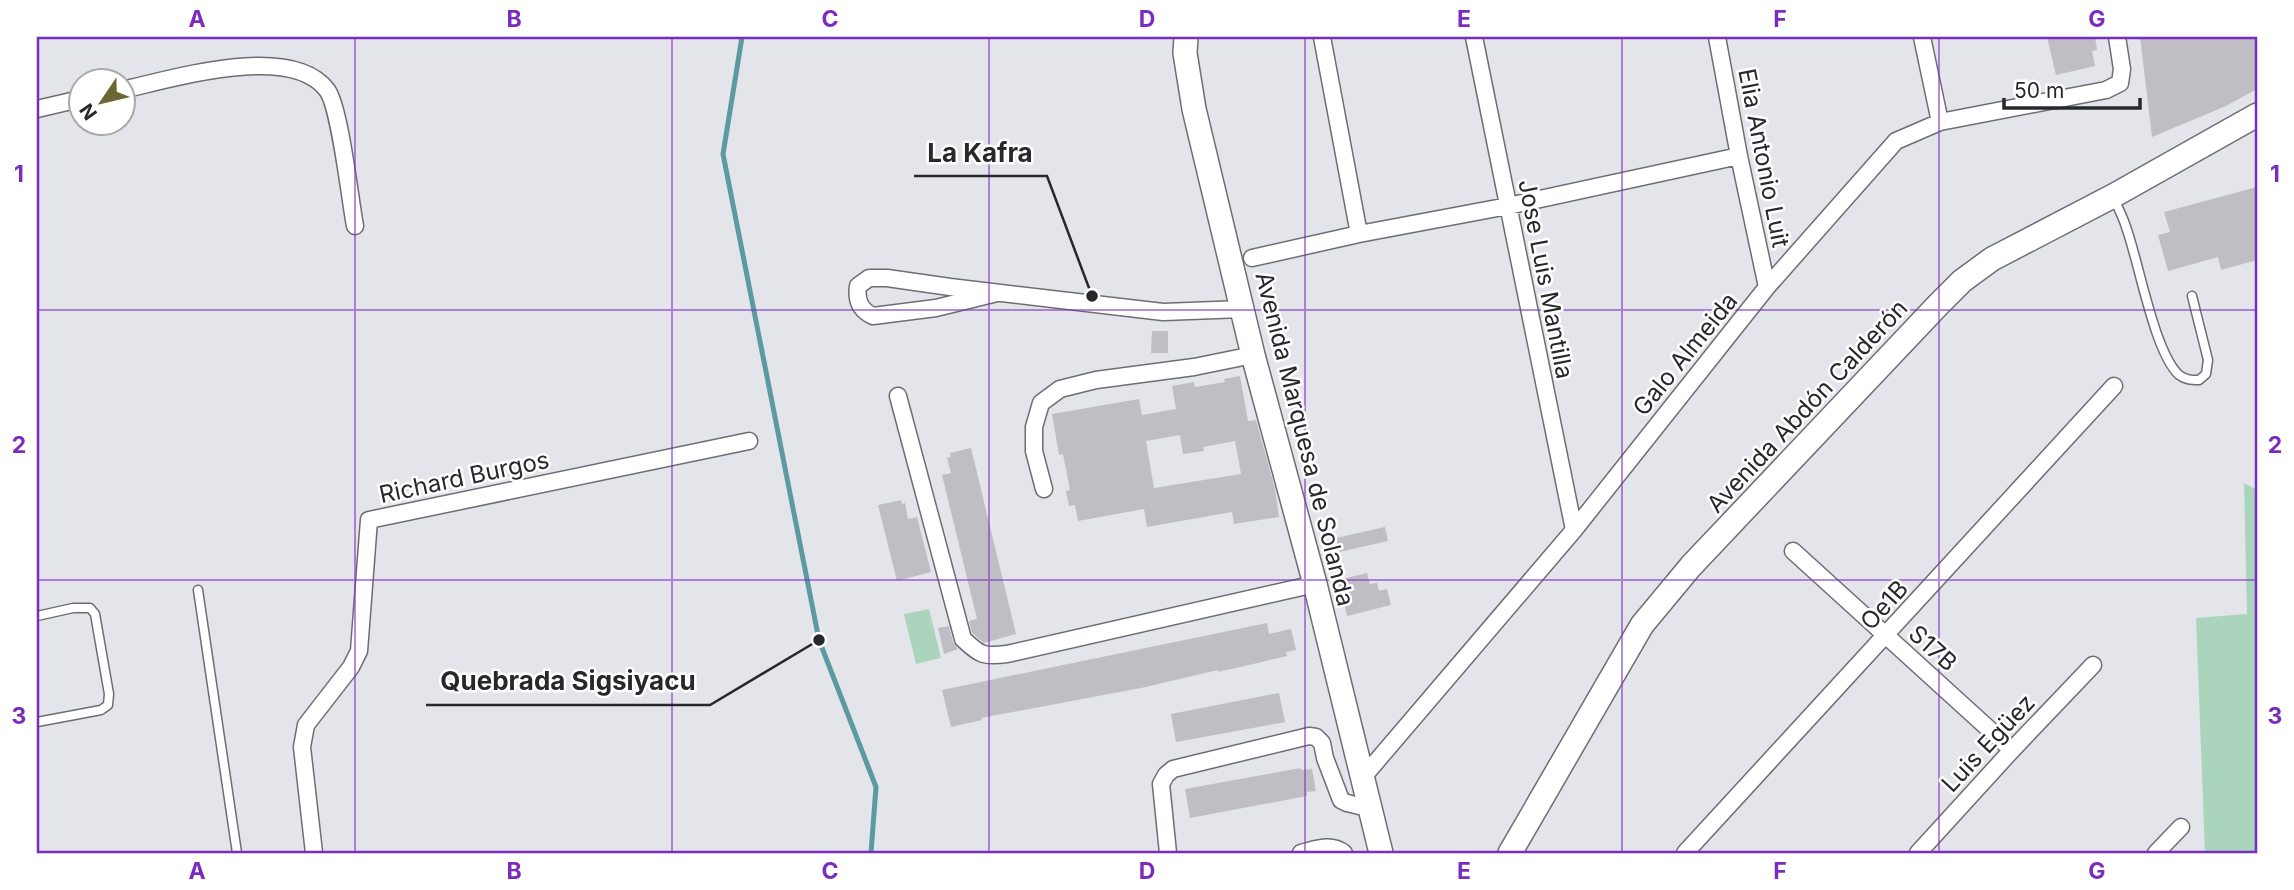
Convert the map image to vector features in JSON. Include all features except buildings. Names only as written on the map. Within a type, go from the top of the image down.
[{"type":"street","name":"Avenida Marquesa de Solanda","points":[[1186,37],[1185,53],[1194,109],[1253,355],[1315,584],[1381,853]]},
{"type":"street","points":[[1322,37],[1359,234]]},
{"type":"street","name":"Jose Luis Mantilla","points":[[1474,37],[1574,530]]},
{"type":"street","name":"Elia Antonio Luit","points":[[1717,37],[1767,287]]},
{"type":"street","points":[[1922,37],[1940,122]]},
{"type":"street","name":"Galo Almeida","points":[[1364,776],[1574,530],[1767,287],[1896,141],[1940,122],[2106,90],[2120,83],[2122,69],[2118,37]]},
{"type":"street","points":[[136,87],[225,66],[292,68],[311,75],[328,91],[336,113],[355,226]]},
{"type":"street","points":[[37,109],[66,102]]},
{"type":"street","name":"Avenida Abdón Calderón","points":[[1510,853],[1642,625],[1691,566],[1962,281],[1992,259],[2113,196],[2257,115]]},
{"type":"street","points":[[1252,258],[1739,156]]},
{"type":"street","points":[[997,293],[880,316],[864,312],[857,300],[858,286],[869,278],[887,278],[1163,312],[1243,309]]},
{"type":"street","points":[[1044,489],[1034,451],[1034,427],[1041,403],[1060,389],[1096,380],[1194,368],[1253,355]]},
{"type":"street","name":"Oe1B","points":[[1685,853],[2114,386]]},
{"type":"street","points":[[898,397],[963,639],[986,656],[1020,651],[1315,584]]},
{"type":"street","name":"Richard Burgos","points":[[314,853],[302,747],[306,725],[351,667],[359,651],[369,520],[749,441]]},
{"type":"street","name":"S17B","points":[[1793,551],[2012,750]]},
{"type":"street","name":"Luis Egüez","points":[[1918,853],[2093,665]]},
{"type":"street","points":[[1168,853],[1161,784],[1173,769],[1310,736],[1316,737],[1322,743],[1341,800],[1372,809]]},
{"type":"street","points":[[2156,853],[2181,827]]},
{"type":"street","points":[[1301,853],[1333,848],[1344,853]]},
{"type":"lane","points":[[2113,196],[2126,227],[2158,338],[2179,374],[2188,380],[2200,380],[2206,374],[2208,360],[2192,296]]},
{"type":"lane","points":[[198,590],[237,853]]},
{"type":"lane","points":[[37,616],[72,608],[90,608],[95,614],[109,694],[108,705],[101,710],[37,722]]},
{"type":"green space","points":[[2244,483],[2257,490],[2257,853],[2205,853],[2196,618],[2247,614]]},
{"type":"green space","points":[[929,609],[941,658],[916,664],[904,614]]},
{"type":"waterway","points":[[742,37],[723,154],[819,640],[876,787],[871,853]]},
{"type":"place","name":"La Kafra","points":[[1092,296]]},
{"type":"place","name":"Quebrada Sigsiyacu","points":[[819,640]]}]
